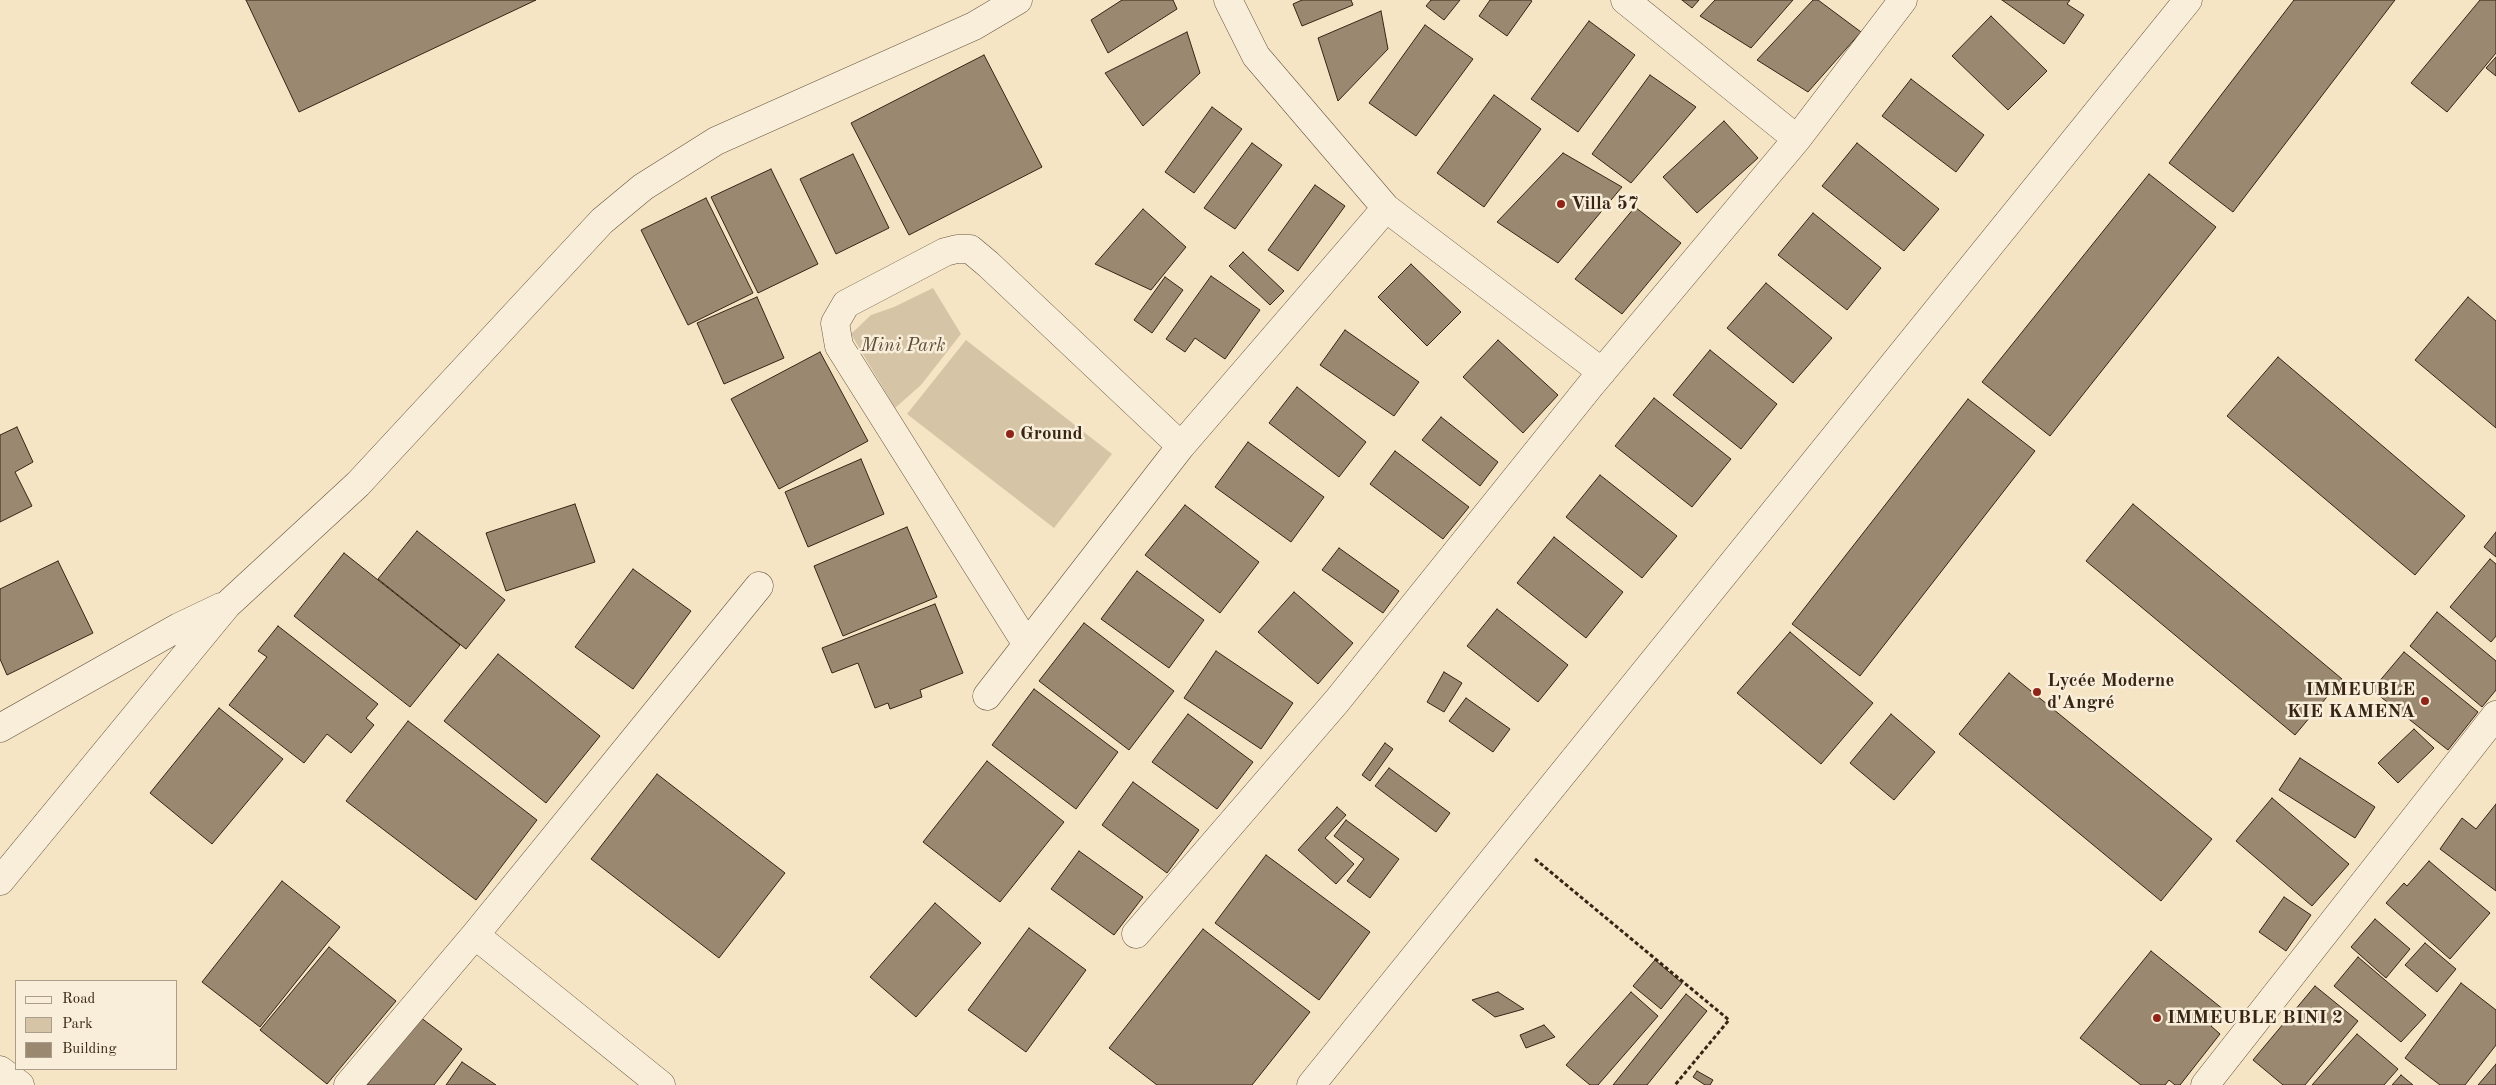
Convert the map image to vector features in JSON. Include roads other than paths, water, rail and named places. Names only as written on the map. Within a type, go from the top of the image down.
[{"type":"street","points":[[0,881],[227,605],[358,484],[602,222],[643,188],[716,141],[974,26],[1018,0]]},
{"type":"street","points":[[1228,0],[1256,56],[1386,208],[1602,372]]},
{"type":"street","points":[[1626,0],[1797,138]]},
{"type":"street","points":[[1136,934],[1337,701],[1602,372],[1797,138],[1902,0]]},
{"type":"street","points":[[1311,1085],[2188,0]]},
{"type":"street","points":[[987,696],[1026,643],[1181,446],[1386,208]]},
{"type":"street","points":[[1026,643],[840,346],[835,323],[846,304],[945,252],[957,249],[970,250],[988,264],[1181,446]]},
{"type":"street","points":[[348,1085],[475,935],[759,586]]},
{"type":"street","points":[[0,728],[179,627],[227,605]]},
{"type":"street","points":[[2205,1085],[2496,715]]},
{"type":"street","points":[[475,935],[661,1085]]},
{"type":"street","points":[[0,1070],[20,1085]]},
{"type":"place","name":"Villa 57","points":[[1561,204]]},
{"type":"place","name":"Ground","points":[[1010,434]]},
{"type":"place","name":"Lycée Moderne d'Angré","points":[[2037,692]]},
{"type":"place","name":"IMMEUBLE KIE KAMENA","points":[[2425,701]]},
{"type":"place","name":"IMMEUBLE BINI 2","points":[[2157,1018]]},
{"type":"park label","name":"Mini Park","points":[[903,346]]}]
